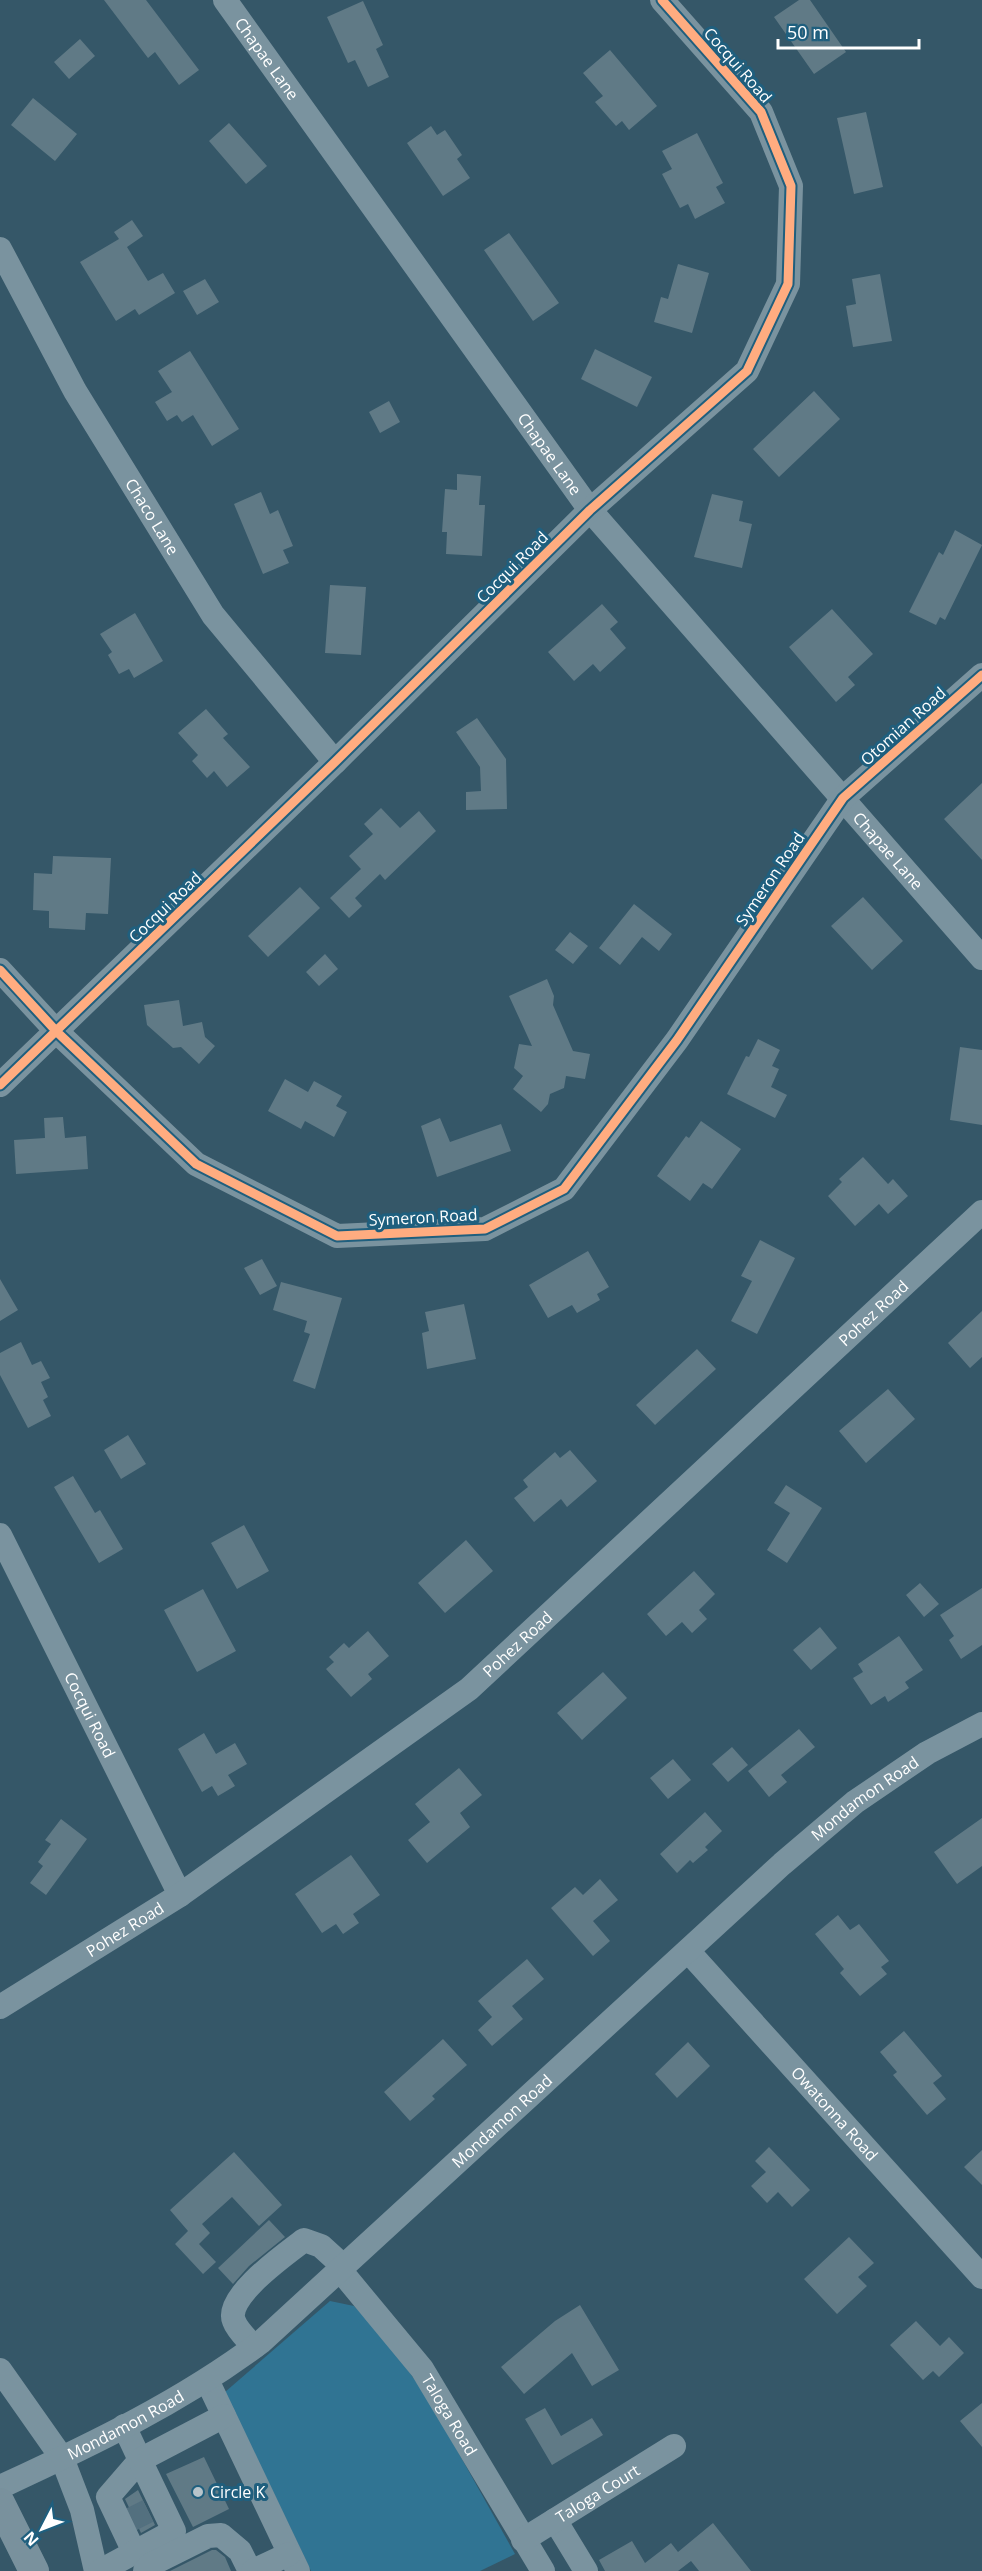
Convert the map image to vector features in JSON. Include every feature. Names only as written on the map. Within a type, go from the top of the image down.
[{"type":"main road","points":[[0,2503],[34,2571]]},
{"type":"street","name":"Chapae Lane","points":[[225,0],[590,510],[982,958]]},
{"type":"street","name":"Cocqui Road","points":[[0,1085],[335,762],[590,510],[747,371],[788,284],[791,186],[761,112],[662,0]]},
{"type":"street","name":"Chaco Lane","points":[[0,249],[75,391],[213,615],[335,762]]},
{"type":"street","name":"Otomian Road","points":[[843,798],[982,675]]},
{"type":"street","name":"Symeron Road","points":[[0,970],[57,1032],[196,1164],[337,1236],[485,1229],[564,1189],[678,1040],[843,798]]},
{"type":"street","name":"Pohez Road","points":[[0,2007],[180,1895],[469,1689],[982,1212]]},
{"type":"street","name":"Cocqui Road","points":[[0,1535],[180,1895]]},
{"type":"street","name":"Mondamon Road","points":[[0,2487],[167,2406],[254,2347],[782,1864],[855,1802],[927,1753],[982,1724]]},
{"type":"street","name":"Owatonna Road","points":[[688,1951],[982,2277]]},
{"type":"street","name":"Taloga Road","points":[[254,2347],[233,2320],[234,2303],[247,2288],[304,2240],[321,2246],[423,2369],[543,2571]]},
{"type":"street","points":[[0,2370],[62,2458],[82,2510],[98,2571],[140,2562],[150,2565],[198,2541],[220,2535],[230,2540],[240,2551],[251,2571],[294,2562],[207,2380]]},
{"type":"street","points":[[82,2510],[108,2497],[140,2460],[224,2416]]},
{"type":"street","points":[[124,2426],[140,2460],[140,2562]]},
{"type":"street","name":"Taloga Court","points":[[523,2540],[674,2446]]},
{"type":"street","points":[[108,2497],[174,2530],[140,2562]]},
{"type":"street","points":[[555,2520],[586,2571]]},
{"type":"shaded area","points":[[330,2301],[354,2306],[388,2342],[429,2400],[515,2554],[480,2571],[311,2571],[225,2392]]},
{"type":"building","points":[[104,0],[146,0],[199,70],[179,85],[155,52],[148,58]]},
{"type":"building","points":[[799,0],[810,0],[846,52],[814,74],[774,17]]},
{"type":"building","points":[[363,1],[383,45],[376,49],[389,77],[368,87],[355,60],[348,63],[327,17]]},
{"type":"building","points":[[80,39],[95,56],[69,79],[54,62]]},
{"type":"building","points":[[610,50],[657,106],[629,130],[622,121],[616,126],[595,102],[603,96],[583,73]]},
{"type":"building","points":[[33,98],[77,134],[55,161],[11,125]]},
{"type":"building","points":[[866,112],[883,187],[854,194],[837,118]]},
{"type":"building","points":[[229,123],[267,166],[246,184],[209,141]]},
{"type":"building","points":[[431,126],[437,135],[445,130],[462,155],[457,159],[470,178],[443,196],[407,143]]},
{"type":"building","points":[[697,133],[723,183],[716,187],[725,203],[695,219],[688,204],[680,208],[662,174],[672,169],[662,151]]},
{"type":"building","points":[[132,220],[143,236],[127,247],[148,281],[163,273],[175,293],[139,315],[135,309],[116,321],[80,262],[119,239],[114,232]]},
{"type":"building","points":[[509,233],[559,303],[533,321],[484,250]]},
{"type":"building","points":[[678,264],[709,273],[692,333],[654,322],[661,297],[668,299]]},
{"type":"building","points":[[880,274],[892,341],[853,347],[846,306],[856,304],[852,279]]},
{"type":"building","points":[[205,279],[219,302],[197,315],[183,291]]},
{"type":"building","points":[[595,349],[652,377],[637,407],[581,379]]},
{"type":"building","points":[[190,351],[239,429],[212,446],[193,415],[182,422],[177,415],[167,421],[155,402],[172,392],[158,371]]},
{"type":"building","points":[[814,391],[840,419],[779,477],[753,449]]},
{"type":"building","points":[[389,401],[400,422],[380,433],[369,412]]},
{"type":"building","points":[[457,474],[481,476],[479,505],[485,505],[482,556],[446,554],[447,532],[442,532],[445,489],[457,490]]},
{"type":"building","points":[[261,492],[270,514],[278,510],[293,546],[283,550],[289,563],[263,574],[234,504]]},
{"type":"building","points":[[712,494],[743,501],[739,521],[752,524],[742,568],[694,557]]},
{"type":"building","points":[[955,530],[982,545],[945,620],[940,617],[936,625],[909,612],[939,552],[943,555]]},
{"type":"building","points":[[330,585],[366,587],[361,655],[325,653]]},
{"type":"building","points":[[602,604],[618,622],[610,629],[626,648],[600,672],[593,664],[574,681],[548,652]]},
{"type":"building","points":[[832,609],[873,654],[848,677],[855,685],[836,702],[789,647]]},
{"type":"building","points":[[135,613],[163,661],[134,678],[129,669],[119,674],[108,655],[112,652],[100,634]]},
{"type":"building","points":[[206,709],[228,734],[223,738],[250,767],[227,787],[214,771],[207,778],[192,761],[198,755],[178,733]]},
{"type":"building","points":[[477,718],[506,759],[507,809],[466,810],[466,792],[481,791],[480,767],[456,732]]},
{"type":"building","points":[[982,783],[982,860],[944,819]]},
{"type":"building","points":[[381,808],[400,828],[419,811],[436,831],[385,880],[380,874],[355,898],[362,906],[349,918],[330,898],[361,869],[349,856],[373,834],[364,824]]},
{"type":"building","points":[[53,856],[111,858],[108,914],[86,913],[85,930],[49,928],[49,911],[33,910],[34,873],[52,874]]},
{"type":"building","points":[[300,887],[320,908],[268,957],[248,936]]},
{"type":"building","points":[[863,897],[903,941],[872,970],[831,926]]},
{"type":"building","points":[[634,904],[672,934],[659,951],[642,937],[620,965],[599,948]]},
{"type":"building","points":[[570,932],[588,946],[573,964],[555,950]]},
{"type":"building","points":[[325,954],[338,969],[319,986],[306,972]]},
{"type":"building","points":[[547,979],[554,996],[553,1005],[573,1051],[590,1054],[585,1079],[566,1076],[564,1088],[550,1094],[548,1104],[541,1112],[513,1089],[523,1076],[514,1068],[519,1044],[532,1046],[509,996]]},
{"type":"building","points":[[179,1000],[183,1026],[202,1022],[205,1037],[215,1046],[199,1064],[181,1047],[173,1048],[147,1025],[144,1005]]},
{"type":"building","points":[[758,1039],[780,1050],[772,1066],[779,1069],[771,1087],[787,1095],[775,1118],[727,1094],[746,1056],[749,1057]]},
{"type":"building","points":[[960,1047],[982,1050],[982,1125],[950,1120]]},
{"type":"building","points":[[285,1079],[308,1092],[314,1081],[342,1096],[336,1106],[347,1112],[334,1137],[305,1121],[301,1129],[268,1111]]},
{"type":"building","points":[[63,1117],[65,1138],[86,1136],[88,1169],[16,1174],[14,1140],[45,1138],[44,1118]]},
{"type":"building","points":[[440,1118],[450,1142],[501,1124],[511,1151],[437,1177],[421,1126]]},
{"type":"building","points":[[701,1121],[741,1149],[712,1189],[703,1183],[690,1201],[657,1176],[686,1136],[689,1138]]},
{"type":"building","points":[[863,1157],[888,1184],[893,1179],[908,1196],[888,1214],[879,1204],[855,1226],[828,1196],[842,1182],[839,1179]]},
{"type":"building","points":[[760,1240],[795,1258],[757,1334],[731,1321],[752,1281],[741,1276]]},
{"type":"building","points":[[588,1251],[609,1287],[597,1294],[600,1300],[577,1313],[572,1305],[548,1318],[529,1285]]},
{"type":"building","points":[[262,1259],[277,1286],[260,1295],[244,1268]]},
{"type":"building","points":[[0,1279],[18,1310],[0,1321]]},
{"type":"building","points":[[281,1282],[342,1298],[315,1389],[293,1381],[310,1334],[304,1332],[307,1321],[273,1310]]},
{"type":"building","points":[[464,1304],[476,1359],[427,1369],[422,1333],[429,1331],[425,1312]]},
{"type":"building","points":[[982,1311],[982,1357],[970,1368],[948,1343]]},
{"type":"building","points":[[21,1342],[32,1365],[41,1361],[50,1378],[41,1382],[48,1397],[43,1400],[51,1416],[28,1428],[0,1375],[0,1353]]},
{"type":"building","points":[[697,1349],[716,1369],[655,1425],[636,1405]]},
{"type":"building","points":[[888,1389],[915,1419],[866,1463],[839,1431]]},
{"type":"building","points":[[128,1435],[146,1464],[121,1479],[104,1450]]},
{"type":"building","points":[[570,1450],[597,1481],[567,1507],[561,1499],[534,1522],[514,1498],[528,1487],[523,1480],[555,1452],[560,1458]]},
{"type":"building","points":[[73,1476],[95,1513],[100,1510],[123,1549],[99,1563],[54,1487]]},
{"type":"building","points":[[786,1485],[822,1508],[787,1563],[767,1550],[790,1513],[774,1503]]},
{"type":"building","points":[[244,1525],[269,1571],[237,1589],[211,1543]]},
{"type":"building","points":[[466,1540],[493,1571],[445,1613],[418,1583]]},
{"type":"building","points":[[694,1571],[715,1594],[699,1610],[707,1619],[692,1633],[682,1622],[666,1636],[647,1614]]},
{"type":"building","points":[[920,1583],[939,1604],[924,1617],[906,1595]]},
{"type":"building","points":[[982,1588],[982,1645],[961,1659],[949,1640],[954,1636],[940,1615]]},
{"type":"building","points":[[203,1589],[236,1651],[197,1672],[164,1610]]},
{"type":"building","points":[[820,1627],[837,1648],[811,1670],[793,1650]]},
{"type":"building","points":[[368,1631],[389,1656],[368,1674],[372,1679],[351,1697],[326,1669],[334,1662],[329,1657],[344,1643],[349,1648]]},
{"type":"building","points":[[899,1636],[923,1670],[905,1682],[909,1688],[888,1702],[885,1696],[871,1705],[853,1678],[863,1672],[858,1664]]},
{"type":"building","points":[[603,1672],[627,1698],[582,1740],[557,1713]]},
{"type":"building","points":[[799,1729],[815,1747],[781,1775],[787,1782],[769,1797],[748,1771]]},
{"type":"building","points":[[204,1733],[216,1754],[235,1743],[247,1764],[228,1775],[235,1786],[218,1796],[212,1786],[202,1792],[178,1749]]},
{"type":"building","points":[[732,1747],[748,1765],[728,1782],[712,1764]]},
{"type":"building","points":[[673,1759],[691,1780],[668,1799],[650,1778]]},
{"type":"building","points":[[459,1768],[482,1795],[460,1813],[470,1827],[427,1863],[408,1840],[430,1822],[415,1804]]},
{"type":"building","points":[[705,1812],[722,1831],[705,1847],[708,1850],[693,1863],[690,1860],[677,1873],[660,1854]]},
{"type":"building","points":[[982,1818],[982,1866],[957,1884],[934,1852]]},
{"type":"building","points":[[61,1819],[87,1839],[46,1895],[30,1883],[43,1866],[38,1862],[51,1844],[45,1840]]},
{"type":"building","points":[[351,1855],[380,1895],[353,1914],[359,1923],[343,1934],[336,1924],[322,1933],[295,1894]]},
{"type":"building","points":[[600,1879],[618,1900],[593,1921],[610,1941],[593,1956],[551,1908],[575,1887],[583,1895]]},
{"type":"building","points":[[838,1915],[850,1930],[859,1924],[889,1961],[881,1967],[887,1974],[860,1996],[840,1973],[844,1969],[815,1934]]},
{"type":"building","points":[[527,1959],[544,1979],[512,2006],[523,2019],[492,2046],[478,2030],[492,2017],[478,2001]]},
{"type":"building","points":[[904,2031],[942,2076],[933,2083],[946,2099],[927,2115],[893,2075],[897,2072],[880,2052]]},
{"type":"building","points":[[443,2039],[467,2065],[432,2096],[435,2099],[410,2121],[384,2092]]},
{"type":"building","points":[[688,2042],[710,2066],[677,2098],[655,2074]]},
{"type":"building","points":[[769,2147],[810,2190],[792,2207],[778,2192],[767,2203],[751,2186],[766,2172],[755,2161]]},
{"type":"building","points":[[982,2150],[982,2185],[964,2167]]},
{"type":"building","points":[[234,2152],[282,2205],[259,2226],[232,2197],[202,2224],[210,2233],[199,2244],[216,2262],[203,2274],[175,2244],[188,2231],[170,2210]]},
{"type":"building","points":[[269,2220],[285,2237],[249,2266],[233,2284],[218,2268]]},
{"type":"building","points":[[849,2237],[874,2263],[858,2277],[867,2286],[837,2314],[804,2279]]},
{"type":"building","points":[[580,2305],[619,2370],[592,2386],[572,2353],[524,2394],[501,2367],[555,2321]]},
{"type":"building","points":[[916,2321],[940,2346],[949,2337],[964,2353],[939,2377],[933,2371],[923,2380],[890,2345]]},
{"type":"building","points":[[982,2403],[982,2447],[960,2421]]},
{"type":"building","points":[[545,2408],[561,2436],[592,2418],[603,2435],[552,2465],[525,2419]]},
{"type":"building","name":"Circle K","points":[[204,2457],[229,2509],[193,2527],[166,2474]]},
{"type":"building","points":[[138,2490],[155,2525],[141,2533],[125,2499]]},
{"type":"building","points":[[713,2523],[751,2571],[699,2571],[691,2561],[678,2571],[605,2571],[599,2560],[632,2541],[645,2563],[671,2543],[678,2552]]},
{"type":"building","points":[[216,2550],[225,2557],[231,2571],[170,2571]]},
{"type":"tunnel","points":[[130,2520],[148,2511]]},
{"type":"cycle path","points":[[0,1085],[335,762],[590,510],[747,371],[788,284],[791,186],[761,112],[662,0]]},
{"type":"cycle path","points":[[0,970],[57,1032],[196,1164],[337,1236],[485,1229],[564,1189],[677,1040],[843,798],[982,675]]},
{"type":"place","name":"Circle K","points":[[198,2492]]}]
